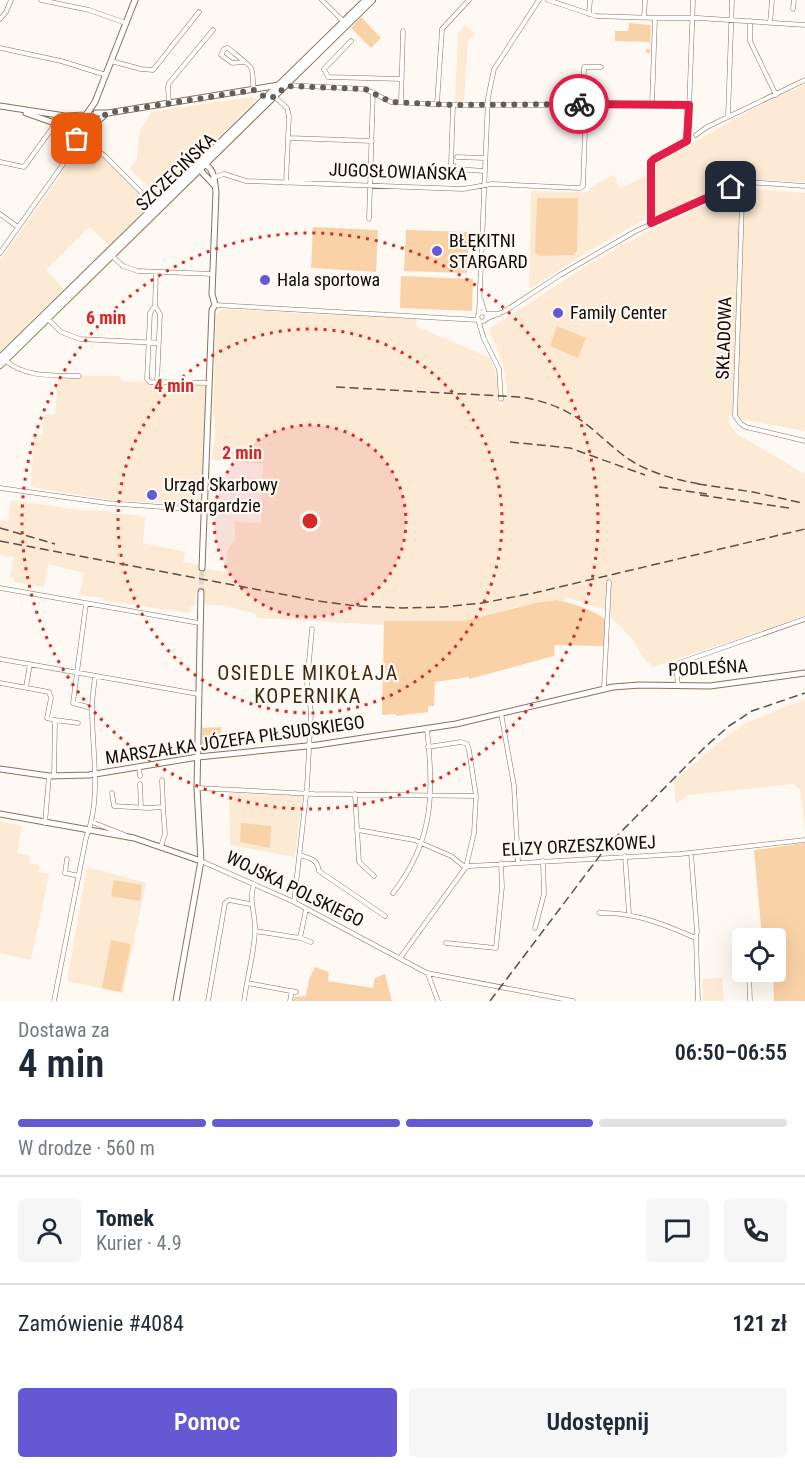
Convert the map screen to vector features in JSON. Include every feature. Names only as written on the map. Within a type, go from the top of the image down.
[{"type":"main road","name":"SZCZECIŃSKA","points":[[157,208],[200,170],[203,163],[265,98],[282,85],[366,0]]},
{"type":"main road","name":"SZCZECIŃSKA","points":[[345,23],[372,0]]},
{"type":"main road","name":"SZCZECIŃSKA","points":[[2,361],[203,163],[271,92]]},
{"type":"main road","name":"SZCZECIŃSKA","points":[[2,361],[48,319],[109,255]]},
{"type":"street","points":[[0,19],[11,0]]},
{"type":"street","points":[[41,0],[89,10],[127,23]]},
{"type":"street","points":[[66,160],[94,103],[135,0]]},
{"type":"street","points":[[322,0],[345,23]]},
{"type":"street","points":[[437,104],[441,32],[444,25],[469,0]]},
{"type":"street","points":[[501,399],[499,369],[482,335],[478,320],[488,104],[494,69],[538,0]]},
{"type":"street","points":[[548,0],[589,14],[805,25]]},
{"type":"street","points":[[589,14],[590,0]]},
{"type":"street","points":[[644,18],[645,0]]},
{"type":"street","points":[[651,223],[651,162],[687,141],[693,0]]},
{"type":"street","points":[[728,117],[732,0]]},
{"type":"street","points":[[770,23],[772,0]]},
{"type":"street","points":[[794,0],[794,9]]},
{"type":"street","points":[[111,61],[153,70],[199,12]]},
{"type":"street","points":[[652,104],[655,18]]},
{"type":"street","points":[[750,21],[750,41],[776,94]]},
{"type":"street","points":[[169,103],[169,83],[213,30]]},
{"type":"street","points":[[401,102],[403,31]]},
{"type":"street","points":[[327,88],[328,77],[324,69],[351,41]]},
{"type":"street","points":[[0,48],[61,60],[106,75]]},
{"type":"street","points":[[243,62],[228,48],[221,52],[221,55],[232,63],[249,64],[254,90],[265,98]]},
{"type":"street","points":[[584,104],[584,67],[601,67]]},
{"type":"street","points":[[328,77],[402,79]]},
{"type":"street","points":[[696,135],[699,131],[805,80]]},
{"type":"street","points":[[282,85],[365,89],[391,102],[453,105],[689,103]]},
{"type":"street","points":[[0,106],[65,116],[254,90],[271,92],[288,112],[286,183]]},
{"type":"street","points":[[369,219],[374,92]]},
{"type":"street","points":[[373,107],[379,97]]},
{"type":"street","points":[[0,253],[66,160],[86,141],[100,113],[94,103]]},
{"type":"street","name":"JUGOSŁOWIAŃSKA","points":[[215,177],[224,174],[246,181],[463,189],[492,184],[582,188],[584,104]]},
{"type":"street","points":[[453,105],[451,164],[457,169],[484,171]]},
{"type":"street","points":[[22,111],[56,123],[96,148],[157,208]]},
{"type":"street","points":[[98,120],[100,113]]},
{"type":"street","points":[[0,162],[24,167],[56,123]]},
{"type":"street","points":[[289,138],[372,141]]},
{"type":"street","points":[[457,157],[484,159]]},
{"type":"street","points":[[203,163],[215,177],[212,300],[215,305]]},
{"type":"street","points":[[200,170],[215,186]]},
{"type":"street","points":[[215,305],[478,320],[500,314],[560,275],[651,223],[739,184],[753,182],[805,186]]},
{"type":"street","name":"SKŁADOWA","points":[[739,184],[742,202],[735,416],[746,427],[805,441]]},
{"type":"street","points":[[0,214],[18,227]]},
{"type":"street","points":[[109,255],[128,268],[156,272],[213,274]]},
{"type":"street","points":[[156,272],[155,306],[160,314],[157,383]]},
{"type":"street","points":[[480,299],[486,318],[482,335]]},
{"type":"street","points":[[202,568],[212,310],[215,305]]},
{"type":"street","points":[[155,306],[150,313],[147,379],[157,383],[209,383]]},
{"type":"street","points":[[462,318],[478,314],[486,318]]},
{"type":"street","points":[[48,319],[62,332],[80,339],[159,343]]},
{"type":"street","points":[[2,361],[30,373],[79,376]]},
{"type":"street","points":[[0,488],[107,504],[204,510]]},
{"type":"street","points":[[604,688],[609,582]]},
{"type":"street","points":[[0,588],[199,623]]},
{"type":"street","points":[[176,1001],[201,861],[197,788],[201,592]]},
{"type":"street","points":[[86,604],[73,703],[92,708]]},
{"type":"street","points":[[678,686],[676,664],[805,619]]},
{"type":"street","points":[[294,902],[307,793],[310,712],[308,683],[312,629]]},
{"type":"street","points":[[0,659],[198,694]]},
{"type":"street","points":[[26,687],[30,664]]},
{"type":"street","name":"PODLEŚNA","points":[[613,687],[722,685],[805,673]]},
{"type":"street","points":[[54,1001],[92,822],[95,774],[92,708],[95,676]]},
{"type":"street","points":[[0,683],[47,691],[51,698],[47,718],[78,723]]},
{"type":"street","name":"MARSZAŁKA JÓZEFA PIŁSUDSKIEGO","points":[[0,769],[52,776],[95,774],[198,757],[309,746],[456,724],[613,687]]},
{"type":"street","points":[[501,714],[514,786],[518,862]]},
{"type":"street","points":[[45,823],[52,776],[55,720]]},
{"type":"street","points":[[393,893],[411,868],[423,843],[431,795],[427,729]]},
{"type":"street","points":[[400,958],[466,867],[474,833],[476,796],[467,744],[461,742],[428,747]]},
{"type":"street","points":[[140,766],[140,776]]},
{"type":"street","points":[[161,846],[165,834],[162,780]]},
{"type":"street","points":[[140,783],[141,807]]},
{"type":"street","points":[[197,788],[307,793],[476,796]]},
{"type":"street","points":[[112,793],[114,806],[163,807]]},
{"type":"street","points":[[355,794],[358,862],[374,876]]},
{"type":"street","name":"WOJSKA POLSKIEGO","points":[[0,814],[126,836],[161,846],[294,902],[427,973],[573,1001]]},
{"type":"street","points":[[92,822],[126,836]]},
{"type":"street","points":[[358,830],[423,843],[451,855],[466,867]]},
{"type":"street","name":"ELIZY ORZESZKOWEJ","points":[[466,867],[501,863],[692,853],[805,840]]},
{"type":"street","points":[[692,853],[698,1001]]},
{"type":"street","points":[[300,855],[314,859],[319,871],[385,916]]},
{"type":"street","points":[[625,856],[629,914]]},
{"type":"street","points":[[67,858],[65,873],[79,876]]},
{"type":"street","points":[[535,928],[544,894],[543,861]]},
{"type":"street","points":[[446,943],[496,948],[502,887],[501,863]]},
{"type":"street","points":[[244,1001],[255,931],[250,904],[250,894],[254,884]]},
{"type":"street","points":[[208,1001],[225,903],[229,900],[250,904]]},
{"type":"street","points":[[300,938],[306,909]]},
{"type":"street","points":[[599,913],[629,914],[645,918],[696,938]]},
{"type":"street","points":[[255,931],[300,938],[311,942]]},
{"type":"street","points":[[427,973],[438,1001]]},
{"type":"street","points":[[749,982],[750,1001]]},
{"type":"street","points":[[246,983],[294,991],[290,1001]]},
{"type":"shaded area","points":[[361,17],[381,38],[371,48],[351,28]]},
{"type":"shaded area","points":[[629,23],[651,25],[650,53],[646,53],[646,49],[650,49],[649,42],[615,41],[615,31],[628,31]]},
{"type":"shaded area","points":[[465,25],[475,34],[468,41],[464,101],[455,102],[458,34]]},
{"type":"shaded area","points":[[805,84],[805,182],[744,179],[730,183],[667,213],[650,218],[656,164],[751,110]]},
{"type":"shaded area","points":[[251,97],[256,100],[188,167],[156,194],[130,169],[137,159],[139,133],[151,112]]},
{"type":"shaded area","points":[[84,146],[107,161],[146,202],[146,208],[109,245],[89,227],[46,270],[64,289],[0,352],[0,261],[79,149]]},
{"type":"shaded area","points":[[614,175],[620,188],[645,177],[647,179],[645,219],[529,289],[531,191],[587,192],[596,184]]},
{"type":"shaded area","points":[[755,189],[805,193],[805,431],[744,420],[729,415],[728,422],[737,434],[805,474],[805,616],[653,667],[642,656],[633,640],[609,615],[609,611],[565,597],[565,602],[556,600],[517,607],[463,621],[384,622],[384,625],[257,618],[256,614],[226,606],[204,604],[204,593],[196,592],[195,606],[189,606],[189,613],[101,600],[105,598],[79,595],[84,573],[48,564],[44,587],[14,582],[14,578],[10,577],[14,557],[0,555],[0,520],[8,521],[11,500],[83,511],[101,510],[145,517],[143,543],[185,552],[183,562],[198,565],[198,568],[225,572],[227,551],[235,539],[235,522],[261,523],[263,464],[212,460],[215,434],[215,416],[213,416],[216,314],[221,309],[417,319],[416,326],[490,358],[498,380],[499,406],[503,405],[503,398],[507,398],[507,389],[503,364],[489,329],[594,261],[645,233],[731,193],[737,197],[754,196]]},
{"type":"shaded area","points":[[537,198],[578,198],[577,251],[573,255],[541,256],[535,253]]},
{"type":"shaded area","points":[[313,227],[378,230],[376,272],[311,268]]},
{"type":"shaded area","name":"BŁĘKITNI STARGARD","points":[[406,230],[469,232],[467,273],[404,271]]},
{"type":"shaded area","points":[[401,276],[473,279],[472,311],[400,308]]},
{"type":"shaded area","points":[[557,326],[586,338],[578,358],[550,346]]},
{"type":"shaded area","points":[[58,375],[120,376],[121,381],[208,386],[200,505],[110,500],[31,487],[34,437],[42,436],[44,415],[55,414]]},
{"type":"shaded area","points":[[556,600],[588,609],[605,619],[604,646],[555,645],[554,656],[469,679],[469,677],[435,682],[434,706],[428,706],[428,712],[396,716],[396,714],[382,715],[384,621],[463,621]]},
{"type":"shaded area","points":[[805,699],[805,830],[800,789],[793,784],[689,795],[676,804],[674,781],[722,740],[744,724]]},
{"type":"shaded area","points":[[221,727],[221,749],[205,751],[202,745],[202,728]]},
{"type":"shaded area","points":[[229,793],[302,796],[295,857],[230,845]]},
{"type":"shaded area","points":[[0,821],[22,826],[17,853],[30,856],[29,863],[40,865],[39,872],[49,874],[31,960],[0,953]]},
{"type":"shaded area","points":[[241,823],[271,826],[270,848],[240,842]]},
{"type":"shaded area","points":[[805,843],[805,1001],[774,1001],[773,982],[786,982],[786,928],[761,928],[754,850]]},
{"type":"shaded area","points":[[87,867],[146,883],[123,993],[67,981]]},
{"type":"shaded area","points":[[114,880],[142,885],[140,901],[111,896]]},
{"type":"shaded area","points":[[111,940],[131,944],[121,992],[102,988]]},
{"type":"shaded area","points":[[315,967],[329,972],[328,981],[373,988],[375,978],[385,974],[392,1001],[293,1001],[294,997],[306,996],[309,979]]},
{"type":"shaded area","points":[[722,978],[724,1001],[703,1001],[702,979]]},
{"type":"tunnel","points":[[201,592],[202,568]]},
{"type":"railway","points":[[336,387],[519,397],[541,402],[562,409],[580,420],[635,463],[669,477],[705,485]]},
{"type":"railway","points":[[510,442],[570,448],[645,475]]},
{"type":"railway","points":[[698,484],[753,492],[802,503]]},
{"type":"railway","points":[[659,487],[707,494]]},
{"type":"railway","points":[[700,495],[789,508]]},
{"type":"railway","points":[[0,528],[55,544]]},
{"type":"railway","points":[[0,541],[318,601],[402,608],[482,603],[534,593],[805,529]]},
{"type":"railway","points":[[490,1001],[608,845],[705,747],[729,726],[752,711],[805,693]]},
{"type":"way so far","points":[[77,139],[86,142],[96,123],[107,113],[254,90],[269,99],[286,86],[365,89],[391,102],[453,105],[579,104]]},
{"type":"place","name":"BŁĘKITNI STARGARD","points":[[437,251]]},
{"type":"place","name":"Hala sportowa","points":[[265,280]]},
{"type":"place","name":"Family Center","points":[[558,313]]},
{"type":"place","name":"Urząd Skarbowy w Stargardzie","points":[[152,495]]},
{"type":"district","name":"OSIEDLE MIKOŁAJA KOPERNIKA","points":[[308,684]]},
{"type":"route","points":[[579,104],[689,105],[687,141],[651,162],[651,223],[731,187]]}]
